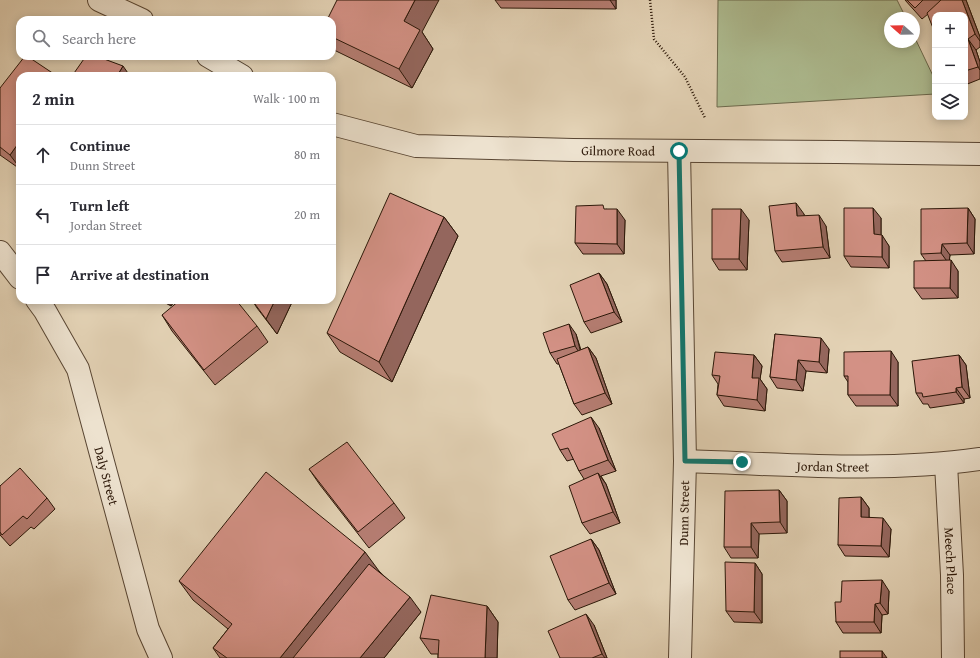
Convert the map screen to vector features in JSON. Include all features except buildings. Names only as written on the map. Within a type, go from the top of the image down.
[{"type":"street","points":[[99,0],[133,16]]},
{"type":"street","points":[[215,60],[235,72]]},
{"type":"street","name":"Gilmore Road","points":[[336,125],[416,146],[573,150],[980,154]]},
{"type":"street","name":"Dunn Street","points":[[679,151],[685,461],[680,658]]},
{"type":"street","points":[[0,252],[16,273]]},
{"type":"street","name":"Daly Street","points":[[40,304],[78,369],[148,629],[161,658]]},
{"type":"street","name":"Jordan Street","points":[[685,461],[868,467],[946,464],[980,459]]},
{"type":"street","name":"Meech Place","points":[[946,464],[952,575],[953,658]]},
{"type":"path","points":[[650,0],[654,39],[685,77],[705,118]]},
{"type":"green space","points":[[718,0],[897,0],[903,12],[884,12],[884,48],[920,48],[932,74],[932,94],[717,107]]},
{"type":"route","points":[[679,151],[685,461],[742,462]]}]
